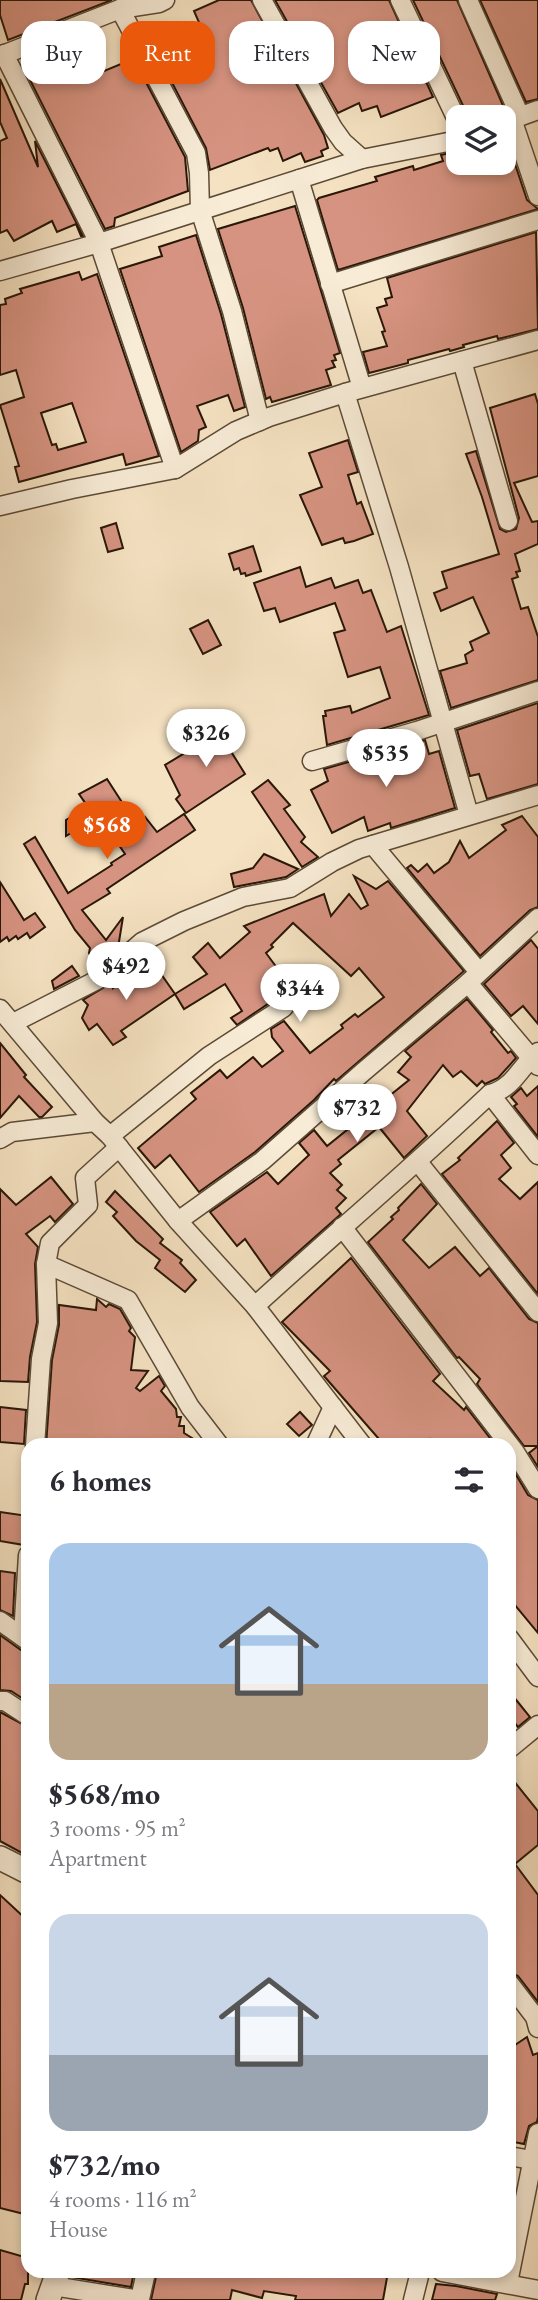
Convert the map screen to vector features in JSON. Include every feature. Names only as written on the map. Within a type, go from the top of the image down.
[{"type":"street","points":[[165,0],[120,9],[2,55],[99,243],[175,469]]},
{"type":"street","points":[[262,0],[333,128],[343,142],[362,159]]},
{"type":"street","points":[[400,0],[450,105]]},
{"type":"street","points":[[468,0],[519,117],[538,196]]},
{"type":"street","points":[[120,9],[192,143],[200,173],[200,210],[232,311],[260,421]]},
{"type":"street","points":[[0,271],[99,243],[362,159],[446,142]]},
{"type":"street","points":[[299,179],[330,284],[353,391],[399,567],[470,815]]},
{"type":"street","points":[[330,284],[538,220]]},
{"type":"street","points":[[0,506],[175,469],[236,431],[260,421],[353,391],[538,340]]},
{"type":"street","points":[[462,361],[508,521]]},
{"type":"street","points":[[312,761],[442,723],[538,691]]},
{"type":"street","points":[[13,1023],[100,978],[142,942],[184,921],[243,897],[290,888],[332,862],[373,845],[538,795]]},
{"type":"street","points":[[255,1306],[418,1162],[490,1094],[512,1082],[536,1058],[373,845]]},
{"type":"street","points":[[178,1221],[262,1161],[538,918]]},
{"type":"street","points":[[36,1438],[41,1359],[48,1323],[46,1264],[50,1243],[88,1205],[85,1178],[115,1142],[209,1056],[283,1008],[304,983]]},
{"type":"street","points":[[0,1009],[115,1142],[178,1221],[255,1306],[357,1438]]},
{"type":"street","points":[[490,1094],[538,1154]]},
{"type":"street","points":[[0,1139],[12,1132],[95,1122]]},
{"type":"street","points":[[418,1162],[538,1312]]},
{"type":"street","points":[[342,1227],[504,1438]]},
{"type":"street","points":[[46,1264],[128,1300],[190,1407],[214,1438]]},
{"type":"street","points":[[319,1438],[333,1407]]},
{"type":"street","points":[[516,1454],[538,1489]]},
{"type":"street","points":[[0,1621],[21,1635]]},
{"type":"street","points":[[516,1647],[538,1677]]},
{"type":"street","points":[[0,1701],[5,1701],[21,1711]]},
{"type":"street","points":[[516,1743],[538,1725]]},
{"type":"street","points":[[0,1858],[21,1868]]},
{"type":"street","points":[[516,1992],[535,2017],[538,2028]]},
{"type":"street","points":[[516,2245],[538,2133]]},
{"type":"street","points":[[516,2155],[535,2156]]},
{"type":"street","points":[[53,2286],[139,2300],[144,2278]]},
{"type":"street","points":[[413,2300],[418,2278]]},
{"type":"street","points":[[478,2278],[538,2290]]},
{"type":"street","points":[[508,2283],[509,2278]]},
{"type":"building","points":[[0,0],[112,0],[57,21],[21,21],[21,35],[8,40],[0,15]]},
{"type":"building","points":[[219,0],[251,0],[262,21],[229,21],[229,84],[296,84],[324,135],[328,148],[321,151],[323,156],[305,162],[301,153],[283,161],[278,148],[270,151],[268,148],[210,170],[206,148],[173,84],[215,84],[215,21],[198,21],[194,11]]},
{"type":"building","points":[[275,0],[389,0],[399,21],[348,21],[348,84],[427,84],[433,97],[381,117],[377,106],[362,111],[359,103],[338,113],[322,84],[334,84],[334,21],[287,21]]},
{"type":"building","points":[[413,0],[457,0],[503,105],[463,105],[440,57],[440,21],[423,21]]},
{"type":"building","points":[[480,0],[538,0],[538,99],[526,102]]},
{"type":"building","points":[[120,64],[120,84],[147,84],[185,157],[188,191],[115,218],[114,226],[105,229],[32,84],[106,84],[106,70]]},
{"type":"building","points":[[0,79],[38,167],[35,141],[83,236],[76,224],[57,232],[52,221],[14,241],[7,230],[0,233],[0,141],[7,138],[0,122]]},
{"type":"building","points":[[446,154],[446,175],[516,175],[516,167],[527,200],[538,209],[338,270],[317,200],[377,181],[375,177],[413,166],[414,170],[443,161],[441,155]]},
{"type":"building","points":[[295,206],[340,353],[334,355],[336,360],[332,361],[335,367],[326,370],[331,385],[272,402],[270,397],[266,399],[243,308],[218,229]]},
{"type":"building","points":[[536,232],[538,329],[498,339],[497,336],[369,373],[363,352],[387,346],[377,308],[387,305],[385,299],[392,297],[387,278]]},
{"type":"building","points":[[196,235],[221,314],[245,407],[234,411],[228,395],[197,406],[206,427],[199,430],[198,441],[181,452],[120,269],[162,256],[159,247]]},
{"type":"building","points":[[79,272],[82,280],[97,274],[159,456],[126,465],[123,454],[19,482],[15,467],[19,466],[0,405],[24,397],[16,370],[0,375],[0,305],[6,304],[5,299],[22,293],[20,289]],"holes":[[[72,403],[86,442],[58,450],[56,444],[52,445],[41,413]]]},
{"type":"building","points":[[535,394],[538,404],[538,476],[514,483],[532,522],[538,521],[538,544],[515,554],[520,571],[516,572],[518,577],[512,579],[521,609],[528,607],[538,637],[538,680],[451,708],[440,671],[467,663],[465,655],[473,650],[470,642],[489,633],[473,597],[441,611],[434,593],[447,588],[442,572],[499,554],[466,454],[476,451],[500,529],[506,532],[516,529],[519,518],[490,408]]},
{"type":"building","points":[[348,440],[358,472],[348,475],[357,504],[361,502],[373,534],[345,543],[343,538],[322,545],[300,495],[322,487],[309,453]]},
{"type":"building","points":[[116,523],[123,548],[108,552],[101,528]]},
{"type":"building","points":[[253,546],[261,571],[246,576],[245,573],[241,574],[239,568],[234,570],[229,554]]},
{"type":"building","points":[[300,567],[306,587],[331,578],[335,588],[358,580],[363,593],[371,590],[387,632],[401,626],[429,715],[327,745],[323,716],[326,716],[325,711],[350,706],[352,713],[390,698],[380,667],[348,677],[334,633],[345,630],[335,603],[280,622],[275,608],[264,611],[254,583]]},
{"type":"building","points":[[208,620],[221,645],[203,654],[190,629]]},
{"type":"building","points":[[538,703],[538,784],[487,799],[479,774],[470,776],[457,730]]},
{"type":"building","points":[[236,722],[243,736],[227,745],[245,774],[186,813],[176,799],[180,795],[165,765]]},
{"type":"building","points":[[425,740],[429,754],[439,751],[455,808],[391,828],[390,823],[368,831],[364,817],[332,833],[311,790],[328,781],[324,769]]},
{"type":"building","points":[[107,779],[136,824],[145,817],[157,832],[184,814],[195,830],[107,889],[110,893],[82,910],[106,940],[123,917],[118,948],[97,966],[89,953],[90,948],[75,930],[24,844],[35,837],[68,893],[112,865],[111,863],[125,854],[99,816],[66,836],[66,820],[88,807],[79,794]]},
{"type":"building","points":[[268,780],[290,805],[284,809],[305,837],[301,842],[318,857],[302,867],[252,792]]},
{"type":"building","points":[[522,816],[538,837],[538,907],[530,910],[480,956],[407,868],[411,865],[418,872],[427,864],[434,873],[449,862],[460,841],[469,858],[506,830],[502,825]]},
{"type":"building","points":[[264,854],[298,869],[286,877],[234,887],[231,874],[253,868]]},
{"type":"building","points":[[354,876],[376,889],[388,881],[464,971],[336,1081],[334,1079],[255,1152],[199,1192],[170,1155],[155,1168],[138,1148],[196,1099],[191,1093],[220,1070],[227,1078],[253,1057],[262,1067],[283,1051],[272,1037],[271,1029],[284,1021],[310,1053],[343,1028],[341,1025],[355,1014],[358,1017],[384,997],[359,968],[351,976],[293,923],[266,953],[283,976],[267,987],[275,999],[237,1025],[231,1018],[242,1011],[225,984],[184,1009],[175,994],[207,974],[193,957],[208,943],[220,958],[250,932],[244,926],[324,894],[331,916],[349,894],[361,909],[368,905]]},
{"type":"building","points":[[0,882],[24,920],[35,913],[45,927],[30,938],[27,933],[18,939],[16,936],[9,941],[7,937],[0,942]]},
{"type":"building","points":[[531,940],[538,949],[538,1024],[523,1006],[511,1016],[484,984]]},
{"type":"building","points":[[152,961],[175,994],[121,1031],[126,1037],[113,1045],[97,1024],[89,1030],[82,1018],[88,1005],[83,1000],[113,982],[113,988]]},
{"type":"building","points":[[72,966],[79,976],[54,989],[52,981]]},
{"type":"building","points":[[467,999],[508,1053],[511,1051],[516,1058],[498,1078],[485,1084],[482,1081],[477,1086],[461,1071],[453,1077],[443,1065],[407,1111],[427,1136],[404,1158],[379,1127],[338,1160],[341,1164],[330,1173],[342,1185],[337,1190],[346,1198],[336,1208],[341,1214],[271,1276],[245,1239],[237,1246],[210,1212],[267,1172],[278,1184],[309,1155],[299,1143],[314,1130],[327,1146],[409,1080],[398,1072],[411,1057],[405,1051]]},
{"type":"building","points":[[0,1043],[26,1075],[24,1077],[52,1107],[42,1117],[19,1096],[0,1118]]},
{"type":"building","points":[[538,1086],[538,1137],[514,1106],[517,1104],[511,1097],[521,1088],[527,1096]]},
{"type":"building","points":[[497,1121],[514,1143],[501,1155],[511,1168],[499,1179],[520,1199],[538,1182],[538,1294],[442,1174],[460,1160],[458,1158]]},
{"type":"building","points":[[51,1177],[73,1204],[55,1222],[50,1216],[26,1234],[38,1247],[35,1264],[37,1322],[28,1382],[0,1381],[0,1189],[16,1205]]},
{"type":"building","points":[[421,1184],[437,1204],[403,1240],[429,1268],[455,1247],[480,1276],[489,1268],[529,1319],[538,1323],[538,1446],[524,1446],[477,1384],[480,1379],[457,1358],[368,1242],[393,1219],[391,1217],[398,1208]]},
{"type":"building","points":[[115,1191],[163,1239],[160,1243],[182,1260],[180,1263],[196,1280],[185,1292],[155,1268],[160,1260],[136,1241],[113,1216],[117,1212],[106,1202]]},
{"type":"building","points":[[351,1258],[440,1374],[433,1381],[464,1410],[466,1407],[490,1438],[378,1438],[324,1376],[330,1371],[282,1322]]},
{"type":"building","points":[[97,1299],[106,1307],[109,1304],[120,1309],[131,1328],[129,1331],[135,1337],[131,1370],[148,1371],[136,1388],[140,1391],[159,1376],[165,1386],[161,1391],[176,1409],[177,1417],[181,1417],[179,1426],[184,1426],[184,1433],[192,1438],[47,1438],[59,1305],[96,1310]]},
{"type":"building","points":[[0,1407],[26,1410],[24,1438],[21,1438],[21,1444],[0,1442]]},
{"type":"building","points":[[300,1412],[312,1425],[299,1436],[287,1424]]},
{"type":"building","points":[[538,1446],[538,1467],[529,1453]]},
{"type":"building","points":[[516,1475],[528,1495],[538,1500],[538,1633],[516,1606]]},
{"type":"building","points":[[0,1512],[21,1515],[21,1544],[0,1541]]},
{"type":"building","points":[[0,1571],[15,1573],[13,1616],[0,1610]]},
{"type":"building","points":[[0,1635],[21,1650],[21,1697],[11,1691],[0,1690]]},
{"type":"building","points":[[516,1700],[530,1717],[518,1727],[516,1725]]},
{"type":"building","points":[[0,1712],[21,1723],[21,1852],[0,1841]]},
{"type":"building","points":[[516,1784],[538,1811],[538,1845],[516,1863]]},
{"type":"building","points":[[516,1865],[538,1895],[538,2002],[518,1976]]},
{"type":"building","points":[[0,1895],[21,1914],[21,2213],[0,2208]]},
{"type":"building","points":[[527,2037],[533,2055],[538,2053],[538,2117],[537,2122],[529,2126],[524,2144],[516,2142],[516,2044]]},
{"type":"building","points":[[0,2250],[21,2256],[21,2278],[28,2278],[28,2284],[25,2284],[21,2300],[0,2300]]},
{"type":"building","points":[[77,2278],[133,2278],[131,2287]]},
{"type":"building","points":[[156,2278],[387,2278],[383,2300],[295,2300],[296,2296],[264,2291],[262,2298],[232,2290],[230,2300],[151,2300]]},
{"type":"building","points":[[436,2284],[497,2294],[495,2300],[432,2300]]},
{"type":"waterway","points":[[521,1991],[538,1997]]}]
